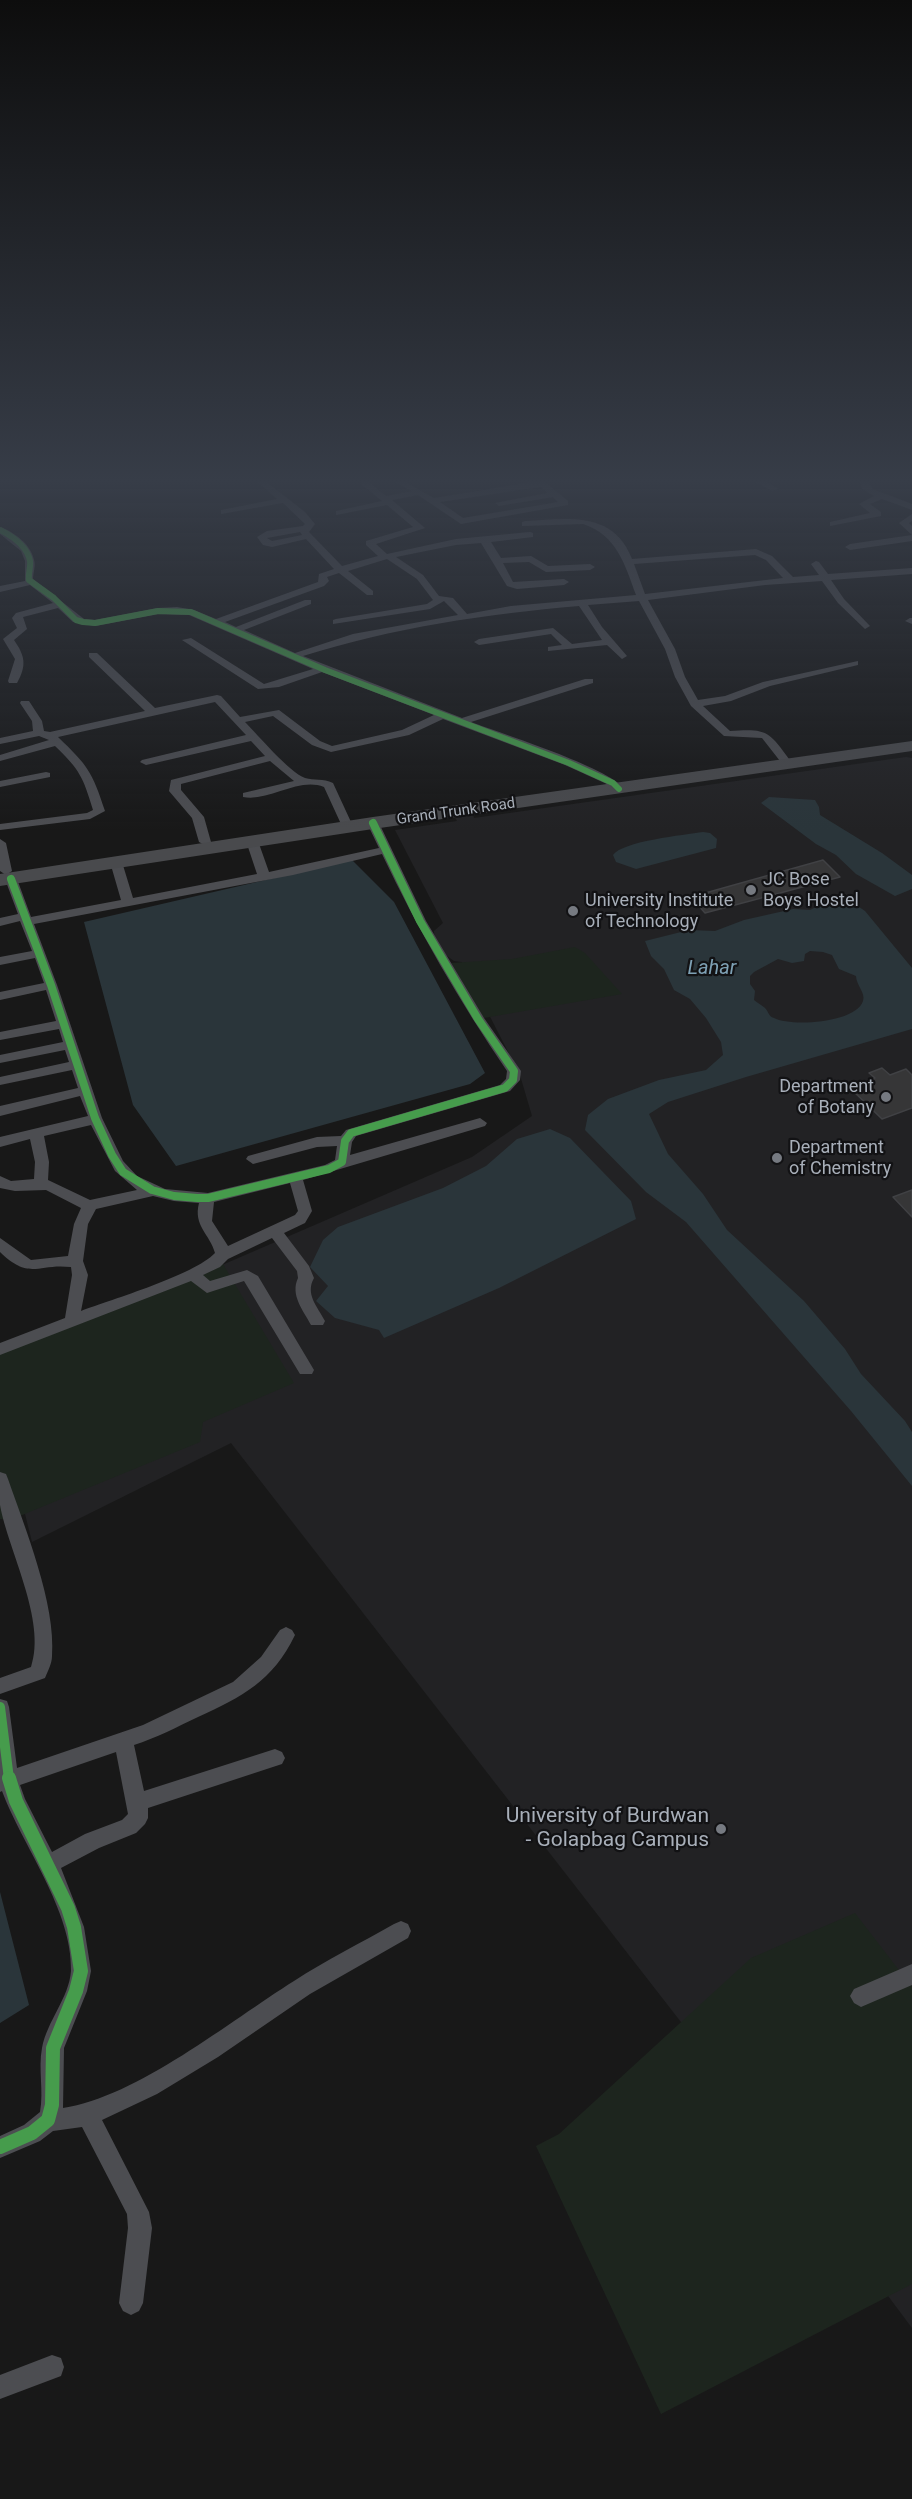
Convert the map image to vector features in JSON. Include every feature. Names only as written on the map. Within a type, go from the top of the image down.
[{"type":"main road","name":"Grand Trunk Road","points":[[4,876],[252,842],[912,741]]},
{"type":"main road","name":"Grand Trunk Road","points":[[4,876],[205,842],[912,746]]},
{"type":"street","points":[[50,597],[76,620],[89,623],[177,610],[216,622],[322,669],[569,763],[616,786]]},
{"type":"street","points":[[216,622],[286,597]]},
{"type":"street","points":[[435,597],[437,599],[450,600],[464,616]]},
{"type":"street","points":[[294,656],[353,637],[464,616],[511,609],[653,597]]},
{"type":"street","points":[[838,597],[865,626]]},
{"type":"street","points":[[642,598],[670,649],[680,678],[695,704],[728,734],[755,733],[766,736],[784,759]]},
{"type":"street","points":[[336,622],[430,606],[437,599]]},
{"type":"street","points":[[236,630],[308,602]]},
{"type":"street","points":[[582,603],[594,624],[622,656]]},
{"type":"street","points":[[13,681],[21,664],[21,658],[8,639],[21,629],[17,618],[26,612],[60,604]]},
{"type":"street","points":[[479,642],[553,632],[570,647]]},
{"type":"street","points":[[187,640],[262,687],[275,685],[322,669]]},
{"type":"street","points":[[552,649],[610,642]]},
{"type":"street","points":[[93,655],[153,712]]},
{"type":"street","points":[[695,704],[727,699],[767,684],[854,663]]},
{"type":"street","points":[[461,722],[590,681]]},
{"type":"street","points":[[0,741],[48,737],[217,698],[272,757],[304,782]]},
{"type":"street","points":[[0,827],[90,816],[99,811],[81,765],[48,737],[25,703]]},
{"type":"street","points":[[239,720],[274,712],[316,743],[331,749],[405,733],[442,715]]},
{"type":"street","points":[[0,758],[31,751],[48,737]]},
{"type":"street","points":[[146,762],[253,737]]},
{"type":"street","points":[[205,842],[198,817],[175,790],[174,782],[272,757]]},
{"type":"street","points":[[0,784],[46,775]]},
{"type":"street","points":[[247,795],[304,782],[323,782],[329,785],[345,822]]},
{"type":"street","points":[[342,1162],[345,1141],[351,1133],[505,1088],[513,1080],[514,1071],[478,1019],[420,921],[373,823]]},
{"type":"street","points":[[252,842],[264,876]]},
{"type":"street","points":[[0,843],[4,876],[51,985],[95,1119],[112,1156],[123,1171],[140,1185],[165,1195],[190,1199],[208,1198],[329,1168],[342,1162],[480,1123]]},
{"type":"street","points":[[0,922],[128,902],[386,850]]},
{"type":"street","points":[[116,862],[128,902]]},
{"type":"street","points":[[0,961],[38,954]]},
{"type":"street","points":[[0,996],[51,985]]},
{"type":"street","points":[[0,1036],[63,1024]]},
{"type":"street","points":[[0,1059],[70,1045]]},
{"type":"street","points":[[0,1081],[76,1065]]},
{"type":"street","points":[[0,1111],[84,1091]]},
{"type":"street","points":[[0,1142],[95,1119]]},
{"type":"street","points":[[396,1119],[409,1143]]},
{"type":"street","points":[[36,1133],[42,1162],[41,1184]]},
{"type":"street","points":[[253,1159],[317,1142],[345,1141]]},
{"type":"street","points":[[0,1349],[192,1274],[215,1263],[223,1256],[300,1219],[305,1211],[295,1177]]},
{"type":"street","points":[[2,1188],[41,1184],[55,1187],[80,1204],[90,1205],[154,1191]]},
{"type":"street","points":[[208,1198],[202,1216],[204,1223],[223,1250],[223,1256]]},
{"type":"street","points":[[75,1262],[81,1224],[90,1205]]},
{"type":"street","points":[[275,1232],[304,1270],[306,1278],[302,1286],[302,1294],[317,1321]]},
{"type":"street","points":[[0,1243],[15,1259],[26,1265],[36,1266],[64,1260],[75,1262],[79,1267],[80,1275],[72,1321]]},
{"type":"street","points":[[192,1274],[207,1287],[240,1276],[247,1275],[254,1280],[306,1370]]},
{"type":"street","points":[[0,1479],[37,1599],[43,1662],[38,1672],[0,1686]]},
{"type":"street","points":[[4,1782],[177,1720],[240,1688],[268,1663],[286,1635]]},
{"type":"street","points":[[0,1707],[4,1782],[66,1898],[76,1934],[81,1970],[77,1987],[53,2046],[52,2109],[47,2121],[35,2131],[0,2147]]},
{"type":"street","points":[[49,1864],[92,1841],[129,1827],[138,1818],[137,1802],[123,1741]]},
{"type":"street","points":[[137,1802],[275,1758]]},
{"type":"street","points":[[47,2121],[88,2115],[149,2086],[210,2049],[303,1987],[401,1931]]},
{"type":"street","points":[[861,1996],[912,1974]]},
{"type":"street","points":[[88,2115],[138,2212],[140,2228],[131,2303]]},
{"type":"street","points":[[0,2387],[52,2367]]},
{"type":"shaded area","name":"University of Burdwan - Golapbag Campus","points":[[906,757],[912,758],[912,2328],[754,2116],[231,1443],[32,1542],[0,1413],[0,1361],[472,1157],[532,1116],[520,1075],[462,962],[454,961],[435,947],[434,931],[443,923],[395,830],[457,821],[453,814],[472,811],[474,818]]},
{"type":"shaded area","points":[[575,947],[585,953],[622,994],[478,1019],[451,963],[512,959]]},
{"type":"shaded area","points":[[220,1259],[294,1383],[203,1422],[200,1442],[10,1520],[0,1519],[0,1352],[127,1296]]},
{"type":"shaded area","points":[[855,1913],[912,1987],[912,2284],[661,2414],[536,2146],[559,2134],[751,1958]]},
{"type":"water","points":[[769,797],[815,800],[820,815],[882,853],[912,875],[912,889],[895,896],[856,874],[836,855],[816,844],[761,803]]},
{"type":"water","points":[[703,832],[710,833],[717,839],[716,848],[636,869],[616,862],[613,855],[619,850],[641,842]]},
{"type":"water","points":[[352,860],[394,902],[485,1073],[470,1084],[176,1166],[133,1105],[84,922]]},
{"type":"water","name":"Lahar","points":[[834,898],[846,898],[865,911],[912,968],[912,1029],[668,1102],[649,1114],[668,1154],[703,1194],[727,1230],[804,1301],[845,1349],[861,1374],[905,1421],[912,1432],[912,1486],[851,1411],[686,1222],[646,1192],[585,1130],[588,1115],[608,1099],[659,1080],[706,1070],[723,1055],[721,1042],[706,1018],[690,999],[674,990],[664,969],[651,956],[645,941],[689,930],[715,931],[744,920],[793,909],[810,910]],"holes":[[[810,951],[832,955],[839,969],[856,976],[864,998],[858,1008],[836,1018],[794,1022],[772,1017],[754,1000],[755,991],[750,984],[750,976],[754,972],[778,959],[792,963],[804,961],[805,954]]]},
{"type":"water","points":[[550,1129],[570,1138],[631,1201],[636,1219],[499,1288],[384,1338],[379,1330],[335,1318],[316,1301],[328,1286],[310,1267],[323,1240],[338,1227],[443,1188],[486,1166],[517,1139]]},
{"type":"water","points":[[0,1892],[29,2005],[0,2023]]},
{"type":"building","name":"JC Bose Boys Hostel","points":[[823,860],[840,877],[705,913],[691,897]]},
{"type":"building","name":"Department of Botany","points":[[882,1068],[890,1075],[906,1069],[912,1075],[912,1108],[882,1119],[849,1087],[875,1078],[869,1073]]},
{"type":"building","points":[[912,1190],[912,1217],[893,1197]]},
{"type":"cycle path","points":[[52,597],[76,620],[83,622],[95,623],[158,611],[191,612],[325,670],[569,763],[613,783],[619,789]]},
{"type":"cycle path","points":[[11,879],[51,985],[88,1099],[117,1164],[132,1180],[162,1194],[185,1198],[208,1198],[329,1169],[342,1162],[345,1141],[351,1133],[505,1088],[513,1080],[514,1071],[478,1019],[420,921],[373,823]]},
{"type":"cycle path","points":[[0,1707],[12,1791],[68,1908],[74,1927],[81,1971],[76,1991],[59,2028],[53,2048],[53,2096],[48,2120],[32,2133],[0,2147]]},
{"type":"place","name":"JC Bose Boys Hostel","points":[[751,890]]},
{"type":"place","name":"University Institute of Technology","points":[[573,911]]},
{"type":"place","name":"Department of Botany","points":[[886,1097]]},
{"type":"place","name":"Department of Chemistry","points":[[777,1158]]},
{"type":"place","name":"University of Burdwan - Golapbag Campus","points":[[721,1829]]}]
